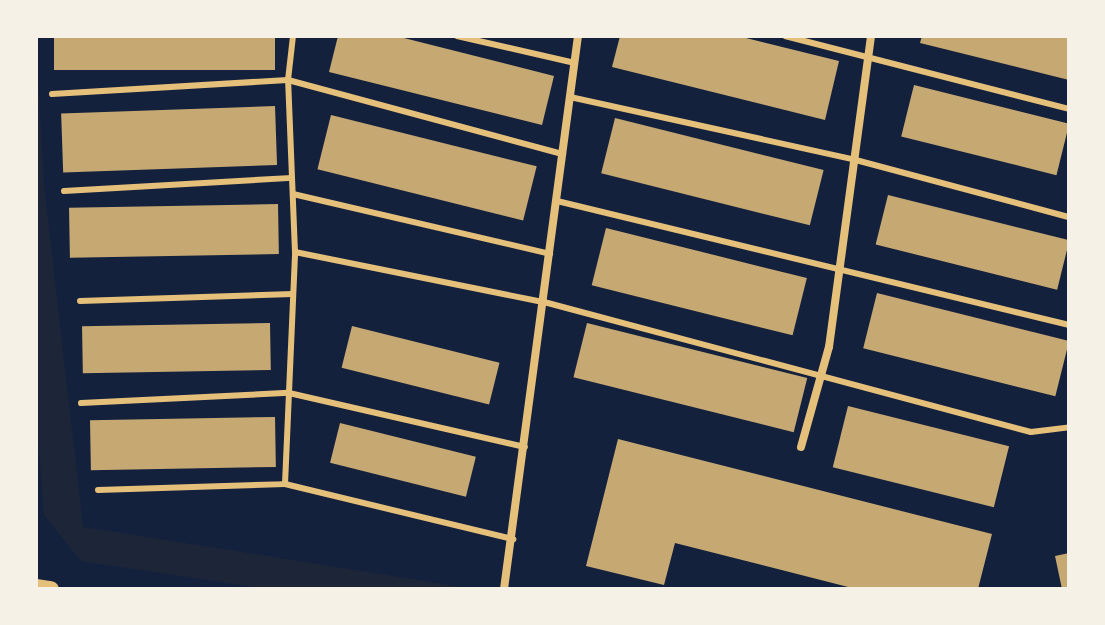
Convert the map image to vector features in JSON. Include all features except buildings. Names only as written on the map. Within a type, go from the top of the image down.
[{"type":"main road","points":[[36,587],[51,589]]},
{"type":"street","points":[[504,589],[578,36]]},
{"type":"street","points":[[801,447],[822,371],[871,36]]},
{"type":"lane","points":[[285,484],[295,252],[288,80],[293,36]]},
{"type":"lane","points":[[457,36],[575,63]]},
{"type":"lane","points":[[785,36],[1069,109]]},
{"type":"lane","points":[[52,94],[288,80],[563,154]]},
{"type":"lane","points":[[570,97],[852,159],[1069,217]]},
{"type":"lane","points":[[64,191],[292,178]]},
{"type":"lane","points":[[293,194],[550,254]]},
{"type":"lane","points":[[557,201],[1069,325]]},
{"type":"lane","points":[[295,252],[544,302],[822,371],[1031,432],[1069,427]]},
{"type":"lane","points":[[80,301],[293,294]]},
{"type":"lane","points":[[81,403],[289,393],[525,447]]},
{"type":"lane","points":[[98,490],[285,484],[513,539]]},
{"type":"shaded area","points":[[36,36],[44,186],[83,527],[475,589],[268,589],[81,561],[44,515],[36,415]]}]
